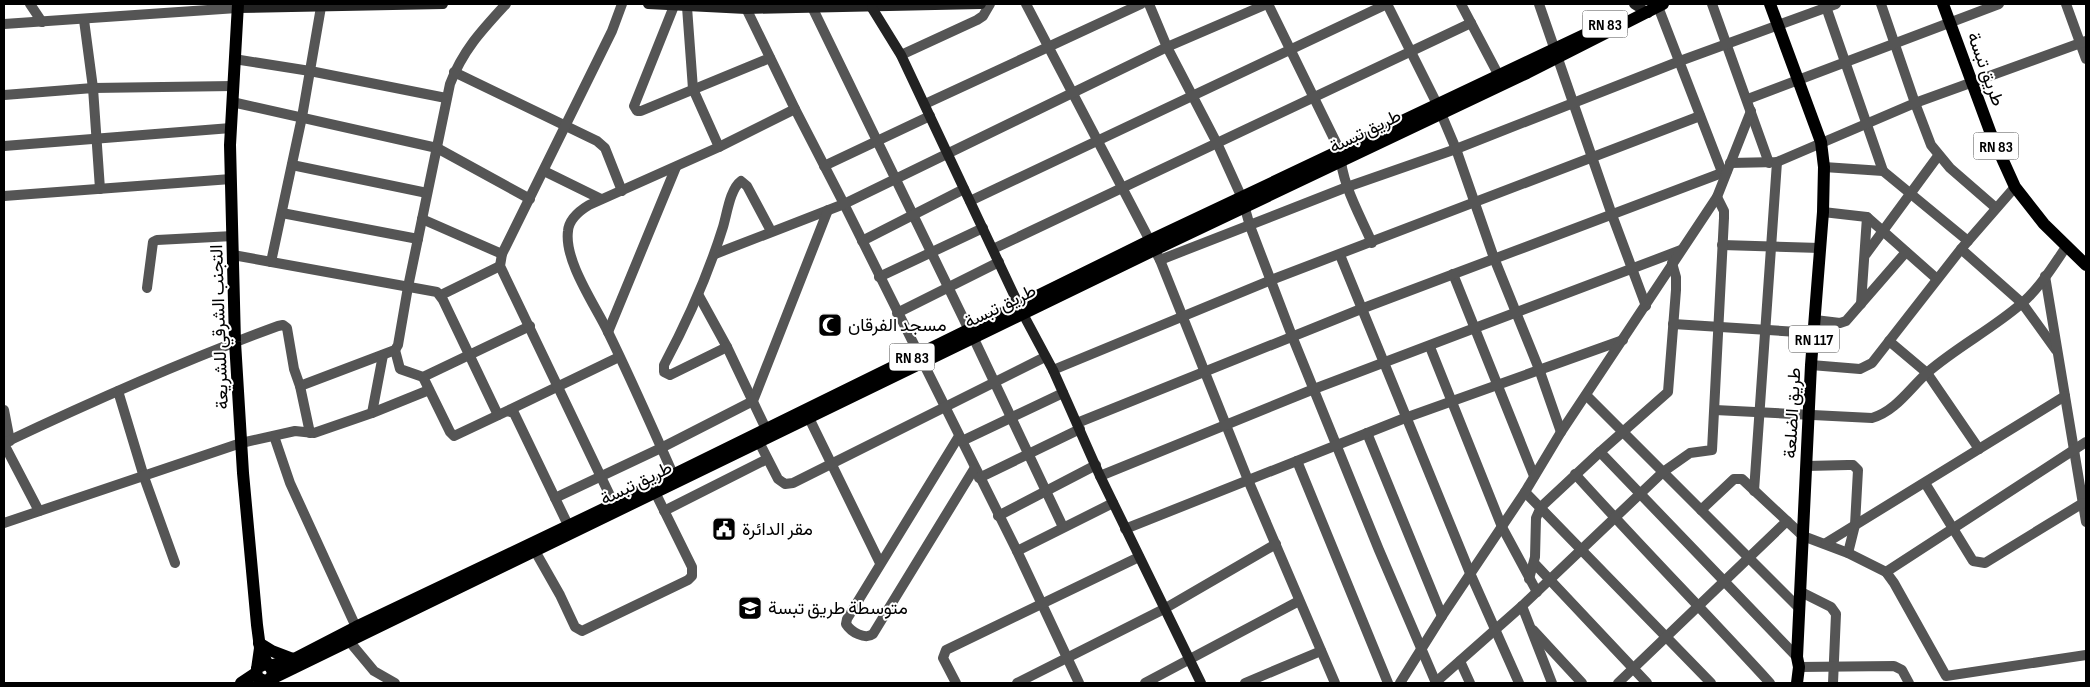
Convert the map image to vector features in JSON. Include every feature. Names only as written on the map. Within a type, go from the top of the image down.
[{"type":"main road","name":"طريق الضلعة","points":[[1770,4],[1821,142],[1824,167],[1823,212],[1809,415],[1797,683]]},
{"type":"main road","name":"طريق تبسة","points":[[1943,4],[1991,134],[2015,187],[2044,224],[2086,265]]},
{"type":"main road","name":"التجنب الشرقي للشريعة","points":[[238,6],[231,128],[235,342],[241,443],[264,674]]},
{"type":"main road","name":"طريق تبسة","points":[[430,597],[568,525],[614,504],[654,489],[673,474],[766,429],[1022,310],[1155,251],[1243,202],[1652,6]]},
{"type":"main road","name":"طريق تبسة","points":[[1439,109],[1498,76],[1556,53]]},
{"type":"main road","name":"طريق تبسة","points":[[241,683],[349,641],[377,622],[535,551],[654,489],[809,418],[919,358]]},
{"type":"main road","name":"طريق تبسة","points":[[264,674],[356,626],[377,622]]},
{"type":"main road","points":[[260,645],[293,659]]},
{"type":"street","points":[[30,4],[42,22]]},
{"type":"street","points":[[4,24],[84,20],[206,7],[443,4]]},
{"type":"street","points":[[300,386],[384,355],[395,350],[398,346],[446,98],[454,72],[463,54],[478,34],[506,4]]},
{"type":"street","points":[[614,504],[559,385],[500,266],[502,254],[612,31],[622,4]]},
{"type":"street","points":[[648,4],[687,7],[980,4]]},
{"type":"street","points":[[902,55],[977,20],[983,16],[990,4]]},
{"type":"street","points":[[1026,4],[1155,251],[1248,480],[1335,683]]},
{"type":"street","points":[[924,104],[1141,4]]},
{"type":"street","points":[[1149,4],[1168,47],[1217,143],[1243,202],[1250,226],[1292,336],[1436,683],[1522,606],[1663,472],[1690,453],[1710,452],[1712,450],[1724,210],[1717,197]]},
{"type":"street","points":[[714,254],[844,204],[1168,47],[1268,4],[1340,157],[1348,188],[1372,243]]},
{"type":"street","points":[[970,201],[1387,4],[1439,109],[1456,149],[1494,258],[1539,369],[1561,432]]},
{"type":"street","points":[[1461,4],[1498,76]]},
{"type":"street","points":[[1539,4],[1575,103],[1612,215],[1646,306]]},
{"type":"street","points":[[1712,4],[1751,111],[1773,162],[1771,245],[1754,491]]},
{"type":"street","points":[[1881,4],[1931,145],[1938,156],[1950,168],[1996,208]]},
{"type":"street","points":[[1748,99],[1951,24],[1999,4]]},
{"type":"street","points":[[2066,4],[2083,42],[2086,59]]},
{"type":"street","points":[[1155,251],[1250,226],[1456,149],[1829,5],[1845,63],[1883,171],[1910,193],[1965,245],[2022,303],[2058,353]]},
{"type":"street","points":[[674,6],[634,109],[641,111],[770,58]]},
{"type":"street","points":[[870,6],[902,55],[964,189],[1063,393],[1125,529],[1201,683]]},
{"type":"street","points":[[1652,6],[1680,61],[1700,116],[1726,169]]},
{"type":"street","points":[[271,262],[302,117],[321,7]]},
{"type":"street","points":[[687,7],[693,89],[719,147]]},
{"type":"street","points":[[745,7],[794,109],[844,204],[919,358],[946,408],[1079,683]]},
{"type":"street","points":[[807,7],[878,140],[1064,527]]},
{"type":"street","points":[[84,20],[92,88],[100,188]]},
{"type":"street","points":[[993,249],[1412,53],[1472,23]]},
{"type":"street","points":[[1063,393],[960,439],[880,563],[847,619],[846,624],[849,629],[864,637],[870,637],[873,634],[977,473],[1030,454],[1078,426],[1204,371],[1361,309],[1612,215],[1726,169],[1773,162],[1915,103],[2083,42]]},
{"type":"street","points":[[234,59],[310,71],[446,98]]},
{"type":"street","points":[[454,72],[597,142],[605,148],[622,191]]},
{"type":"street","points":[[4,95],[92,88],[233,86]]},
{"type":"street","points":[[232,102],[437,148],[530,199]]},
{"type":"street","points":[[673,474],[608,332],[574,264],[568,240],[570,224],[581,210],[601,199],[719,147],[794,109]]},
{"type":"street","points":[[1400,683],[1470,573],[1525,492],[1561,432],[1587,396],[1672,263],[1717,197],[1726,169],[1751,111]]},
{"type":"street","points":[[824,166],[930,116]]},
{"type":"street","points":[[1052,370],[1271,280],[1372,243],[1700,116]]},
{"type":"street","points":[[4,146],[231,128]]},
{"type":"street","points":[[1866,254],[1938,156]]},
{"type":"street","points":[[292,165],[427,193]]},
{"type":"street","points":[[608,332],[676,167]]},
{"type":"street","points":[[1824,167],[1883,171]]},
{"type":"street","points":[[544,171],[601,199]]},
{"type":"street","points":[[4,196],[231,179]]},
{"type":"street","points":[[727,347],[670,375],[664,372],[664,365],[699,296],[732,197],[741,181],[747,186],[771,231]]},
{"type":"street","points":[[1812,365],[1860,369],[1872,363],[1937,279],[2015,187]]},
{"type":"street","points":[[862,241],[964,189]]},
{"type":"street","points":[[555,498],[601,478],[752,401],[828,210]]},
{"type":"street","points":[[1823,212],[1867,217],[1937,279]]},
{"type":"street","points":[[282,213],[418,239]]},
{"type":"street","points":[[1862,304],[1867,217]]},
{"type":"street","points":[[422,219],[502,254]]},
{"type":"street","points":[[879,277],[983,228]]},
{"type":"street","points":[[147,288],[153,242],[157,240],[233,236]]},
{"type":"street","points":[[1722,245],[1820,248]]},
{"type":"street","points":[[1715,410],[1872,418],[1879,416],[1906,395],[1927,373],[1961,346],[2022,303],[2066,247]]},
{"type":"street","points":[[1100,476],[1314,390],[1682,250]]},
{"type":"street","points":[[1672,324],[1766,330],[1844,323],[1906,252]]},
{"type":"street","points":[[1340,255],[1405,418],[1470,573],[1519,683]]},
{"type":"street","points":[[233,256],[437,292],[441,296],[498,415]]},
{"type":"street","points":[[897,313],[999,262]]},
{"type":"street","points":[[1529,579],[1534,563],[1536,518],[1541,507],[1575,474],[1668,392],[1676,277],[1672,263]]},
{"type":"street","points":[[441,296],[500,266]]},
{"type":"street","points":[[1452,274],[1534,476]]},
{"type":"street","points":[[2045,276],[2086,522]]},
{"type":"street","points":[[699,296],[727,347],[766,429]]},
{"type":"street","points":[[6,443],[118,391],[235,342],[283,325],[287,328],[294,370],[300,386],[310,433]]},
{"type":"street","points":[[422,377],[530,326]]},
{"type":"street","points":[[1125,529],[1405,418],[1623,340]]},
{"type":"street","points":[[1889,341],[1927,373],[1979,450]]},
{"type":"street","points":[[1430,347],[1502,527],[1537,592]]},
{"type":"street","points":[[395,350],[400,369],[422,377],[450,432],[454,436],[619,357]]},
{"type":"street","points":[[372,413],[384,355]]},
{"type":"street","points":[[759,442],[778,479],[786,484],[793,483],[1045,357]]},
{"type":"street","points":[[4,523],[241,443],[295,431],[314,433],[372,413],[429,390]]},
{"type":"street","points":[[118,391],[144,477],[175,563]]},
{"type":"street","points":[[1587,396],[1800,608]]},
{"type":"street","points":[[1826,543],[2065,396]]},
{"type":"street","points":[[4,410],[6,443],[39,511]]},
{"type":"street","points":[[509,410],[516,416],[568,525]]},
{"type":"street","points":[[809,418],[880,563]]},
{"type":"street","points":[[1367,433],[1442,616]]},
{"type":"street","points":[[274,436],[290,483],[356,626]]},
{"type":"street","points":[[1886,572],[2086,442]]},
{"type":"street","points":[[1600,452],[1798,662],[1833,667],[1894,666],[1902,670],[1909,683]]},
{"type":"street","points":[[664,511],[767,458]]},
{"type":"street","points":[[1297,461],[1388,683]]},
{"type":"street","points":[[998,516],[1096,465]]},
{"type":"street","points":[[1807,466],[1848,465],[1858,470],[1855,525],[1848,553]]},
{"type":"street","points":[[1575,474],[1614,518],[1699,605],[1770,683]]},
{"type":"street","points":[[1701,510],[1738,477],[1803,536],[1826,543],[1886,572],[1894,583],[1946,680],[2086,654]]},
{"type":"street","points":[[1925,483],[1974,561],[1985,564],[2083,503]]},
{"type":"street","points":[[535,551],[560,595],[575,627],[586,630],[690,578],[693,570],[691,565],[654,489]]},
{"type":"street","points":[[1525,492],[1711,683]]},
{"type":"street","points":[[1016,551],[1113,503]]},
{"type":"street","points":[[1618,683],[1787,521]]},
{"type":"street","points":[[1017,683],[1164,609],[1276,544]]},
{"type":"street","points":[[956,683],[943,658],[946,650],[1139,557]]},
{"type":"street","points":[[1534,563],[1647,683]]},
{"type":"street","points":[[1800,592],[1831,607],[1836,614],[1833,683]]},
{"type":"street","points":[[1145,683],[1299,601]]},
{"type":"street","points":[[1522,606],[1552,683]]},
{"type":"street","points":[[1529,626],[1582,683]]},
{"type":"street","points":[[349,641],[374,671],[395,683]]},
{"type":"street","points":[[1245,683],[1321,651]]},
{"type":"street","points":[[1460,662],[1470,683]]},
{"type":"place","name":"مسجد الفرقان","points":[[830,325]]},
{"type":"place","name":"مقر الدائرة","points":[[724,529]]},
{"type":"place","name":"متوسطة طريق تبسة","points":[[750,608]]}]
